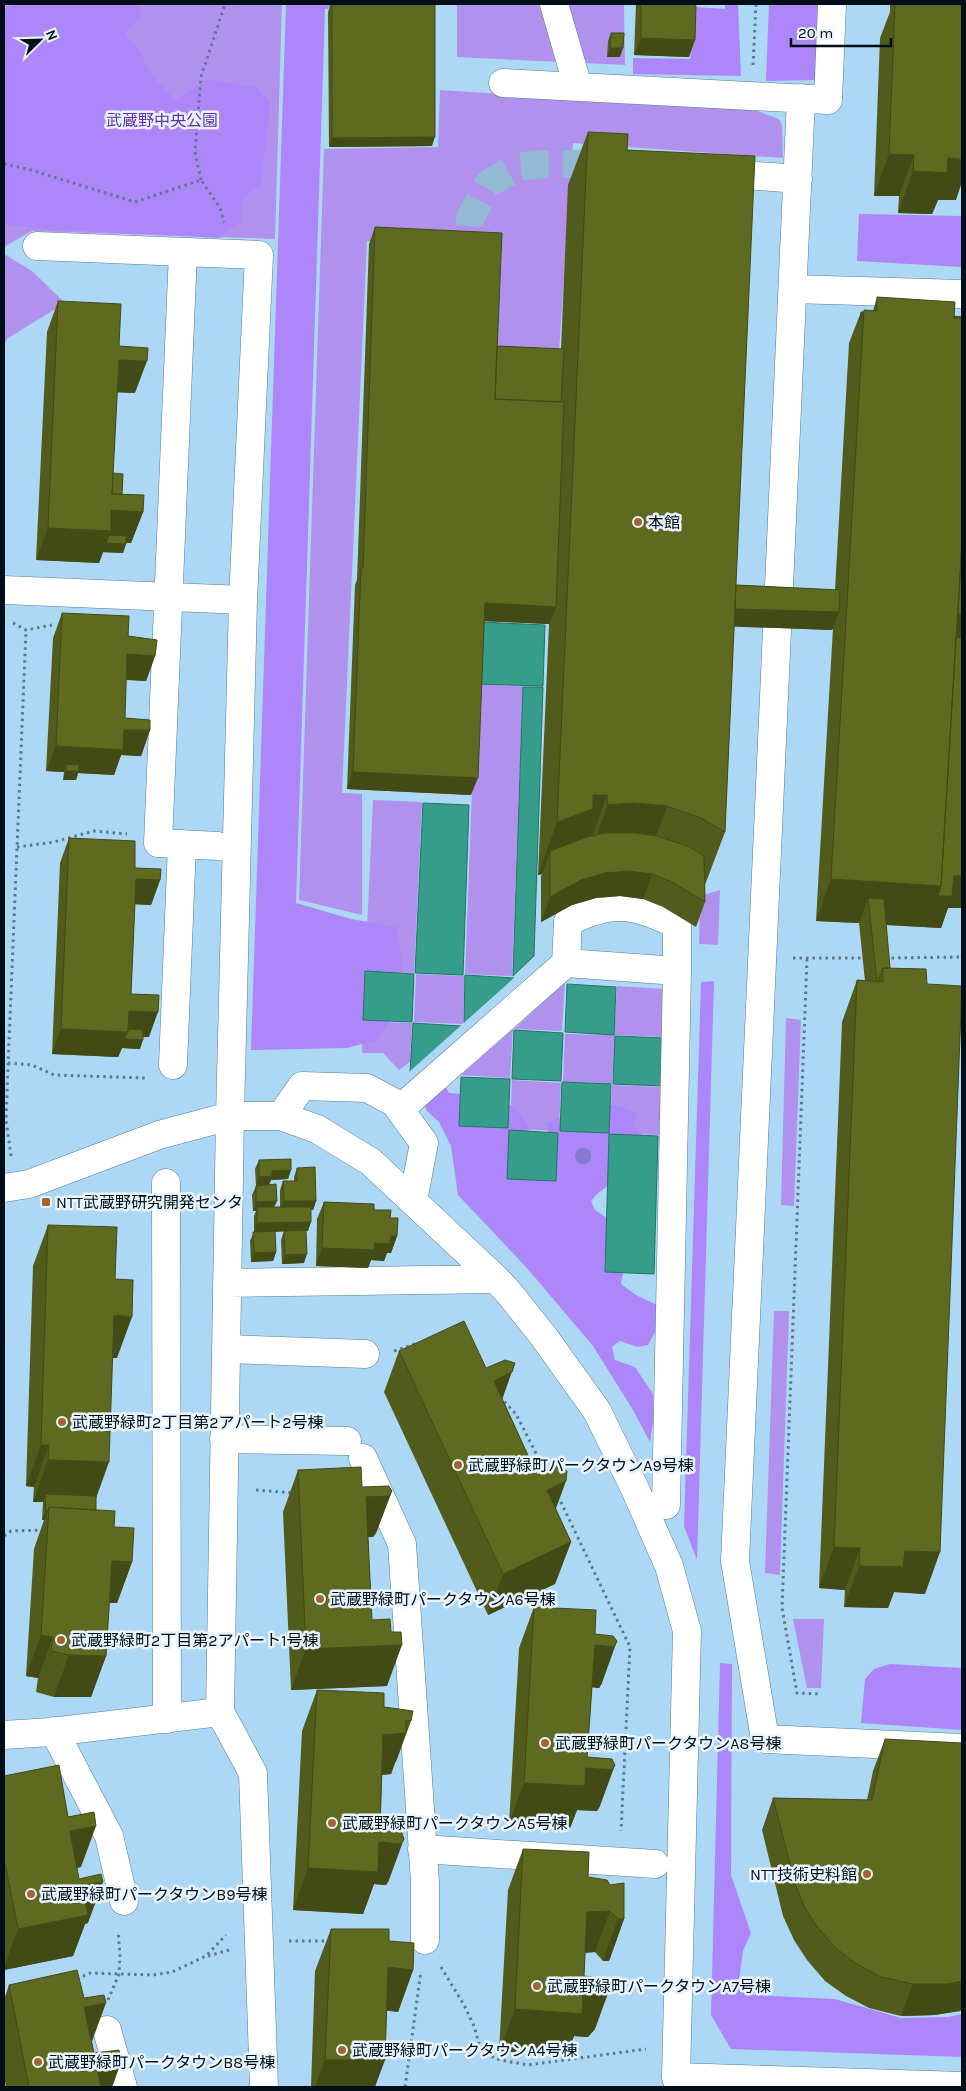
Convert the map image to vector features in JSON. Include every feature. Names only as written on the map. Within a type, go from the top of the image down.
[{"type":"street","points":[[554,4],[578,87]]},
{"type":"street","points":[[503,83],[828,100],[832,4]]},
{"type":"street","points":[[801,98],[735,1561],[765,1739],[962,1748]]},
{"type":"street","points":[[688,171],[798,179]]},
{"type":"street","points":[[37,246],[259,255],[243,600],[230,1116],[220,1712],[253,1773],[264,2087]]},
{"type":"street","points":[[173,1065],[169,597],[183,252]]},
{"type":"street","points":[[793,289],[962,294]]},
{"type":"street","points":[[4,590],[243,600]]},
{"type":"street","points":[[170,840],[218,846]]},
{"type":"street","points":[[566,963],[568,922],[590,910],[616,905],[642,911],[677,926],[666,1506]]},
{"type":"street","points":[[400,1109],[566,963],[677,971]]},
{"type":"street","points":[[281,1116],[302,1086],[367,1088],[395,1103],[424,1143],[413,1201]]},
{"type":"street","points":[[4,1188],[29,1184],[159,1136],[230,1116],[281,1116],[316,1129],[371,1162],[413,1201],[509,1293],[544,1337],[597,1411],[635,1489],[669,1566],[687,1632],[678,2082],[962,2086]]},
{"type":"street","points":[[166,1183],[167,1719]]},
{"type":"street","points":[[227,1283],[496,1279]]},
{"type":"street","points":[[226,1348],[366,1354]]},
{"type":"street","points":[[224,1439],[355,1450],[402,1544],[422,1849],[425,1940]]},
{"type":"street","points":[[4,1734],[54,1731],[220,1712]]},
{"type":"street","points":[[54,1731],[108,1836],[123,1894]]},
{"type":"street","points":[[422,1849],[656,1864]]},
{"type":"street","points":[[107,2030],[124,2087]]},
{"type":"path","points":[[225,4],[201,77],[195,152],[201,180],[220,208],[231,254]]},
{"type":"path","points":[[752,96],[756,4]]},
{"type":"path","points":[[4,164],[31,170],[136,202],[201,180]]},
{"type":"path","points":[[11,1157],[6,1120],[26,630]]},
{"type":"path","points":[[17,847],[54,842],[94,831],[170,840]]},
{"type":"path","points":[[884,958],[962,957],[962,955]]},
{"type":"path","points":[[762,956],[806,959],[875,958]]},
{"type":"path","points":[[806,959],[782,1608],[797,1693],[821,1694]]},
{"type":"path","points":[[8,1063],[32,1065],[54,1075],[164,1079],[166,1067],[173,1065]]},
{"type":"path","points":[[366,1354],[381,1355],[416,1344]]},
{"type":"path","points":[[496,1394],[516,1414],[549,1478]]},
{"type":"path","points":[[223,1487],[297,1493]]},
{"type":"path","points":[[557,1495],[630,1647],[620,1861]]},
{"type":"path","points":[[4,1536],[11,1531],[50,1530]]},
{"type":"path","points":[[107,2030],[104,2013],[111,1989],[119,1974],[120,1955],[116,1905],[123,1894]]},
{"type":"path","points":[[206,1956],[224,1939],[228,1931]]},
{"type":"path","points":[[425,1940],[464,2005],[474,2026],[479,2044],[495,2059],[528,2065],[652,2048]]},
{"type":"path","points":[[405,2087],[425,1940]]},
{"type":"path","points":[[72,1981],[90,1974],[152,1975],[172,1972],[206,1956],[258,1941],[337,1941]]},
{"type":"green space","name":"武蔵野中央公園","points":[[4,4],[282,4],[275,239],[32,231],[4,247]]},
{"type":"green space","name":"武蔵野中央公園","points":[[11,4],[137,4],[141,16],[124,35],[139,49],[149,72],[175,100],[209,79],[257,88],[270,103],[261,186],[243,199],[241,208],[242,221],[219,238],[44,229],[4,224],[4,7],[9,9]]},
{"type":"green space","points":[[286,4],[374,4],[373,6],[325,9],[296,903],[351,919],[397,927],[402,958],[399,1009],[376,1040],[347,1048],[251,1050]]},
{"type":"green space","points":[[457,4],[624,4],[625,65],[457,57]]},
{"type":"green space","points":[[725,4],[738,4],[741,76],[633,74],[633,58],[690,59],[696,7],[725,9]]},
{"type":"green space","points":[[769,4],[822,4],[818,80],[766,81]]},
{"type":"green space","points":[[440,90],[755,110],[779,119],[782,126],[783,158],[573,143],[559,353],[493,352],[477,247],[367,241],[342,793],[362,794],[362,915],[299,900],[324,149],[438,147]]},
{"type":"green space","points":[[859,214],[962,216],[962,267],[857,261]]},
{"type":"green space","points":[[4,254],[32,271],[65,303],[8,338],[4,345]]},
{"type":"green space","points":[[476,684],[523,686],[512,976],[465,974]]},
{"type":"green space","points":[[373,800],[422,802],[414,973],[365,971]]},
{"type":"green space","points":[[720,890],[718,945],[699,944],[700,896]]},
{"type":"green space","points":[[416,974],[465,976],[463,1024],[414,1022]]},
{"type":"green space","points":[[714,981],[697,1560],[684,1526],[701,982]]},
{"type":"green space","points":[[565,982],[562,1031],[514,1029]]},
{"type":"green space","points":[[617,986],[666,989],[664,1037],[615,1035],[612,1084],[563,1082],[565,1034],[614,1035]]},
{"type":"green space","points":[[786,1018],[801,1020],[794,1206],[781,1205]]},
{"type":"green space","points":[[363,1021],[412,1023],[410,1062],[399,1070],[383,1053],[362,1053]]},
{"type":"green space","points":[[513,1029],[510,1078],[461,1075]]},
{"type":"green space","points":[[441,1079],[449,1093],[477,1095],[495,1099],[512,1106],[525,1121],[540,1159],[551,1160],[547,1123],[583,1110],[611,1105],[637,1113],[634,1125],[646,1141],[626,1173],[598,1193],[591,1201],[595,1210],[613,1222],[625,1265],[621,1284],[636,1295],[657,1305],[660,1323],[648,1345],[638,1347],[620,1341],[612,1347],[615,1360],[635,1367],[653,1394],[653,1423],[650,1442],[633,1410],[593,1346],[526,1267],[458,1195],[451,1146],[439,1122],[427,1111],[422,1098]]},
{"type":"green space","points":[[512,1080],[561,1083],[559,1131],[510,1129]]},
{"type":"green space","points":[[612,1085],[661,1087],[659,1135],[610,1133]]},
{"type":"green space","points":[[774,1311],[789,1311],[780,1575],[765,1573]]},
{"type":"green space","points":[[793,1619],[824,1619],[821,1688],[807,1688]]},
{"type":"green space","points":[[720,1663],[732,1664],[731,1875],[751,1933],[743,1951],[739,1981],[754,1995],[835,1999],[901,2018],[948,2017],[962,2014],[962,2057],[731,2049],[711,2015]]},
{"type":"green space","points":[[890,1664],[962,1668],[962,1730],[861,1723],[865,1679],[874,1669]]},
{"type":"shaded area","points":[[480,622],[545,625],[543,686],[476,684]]},
{"type":"shaded area","points":[[523,687],[543,687],[534,956],[513,976]]},
{"type":"shaded area","points":[[423,803],[469,805],[463,975],[415,973]]},
{"type":"shaded area","points":[[365,971],[414,974],[412,1022],[363,1020]]},
{"type":"shaded area","points":[[465,975],[514,978],[464,1023]]},
{"type":"shaded area","points":[[567,984],[616,987],[614,1035],[565,1032]]},
{"type":"shaded area","points":[[413,1023],[461,1026],[410,1072]]},
{"type":"shaded area","points":[[514,1030],[563,1033],[561,1081],[512,1079]]},
{"type":"shaded area","points":[[615,1036],[664,1038],[662,1086],[613,1084]]},
{"type":"shaded area","points":[[461,1077],[510,1079],[508,1128],[459,1126]]},
{"type":"shaded area","points":[[562,1082],[611,1084],[609,1133],[560,1131]]},
{"type":"shaded area","points":[[509,1130],[558,1133],[556,1181],[507,1179]]},
{"type":"shaded area","points":[[609,1134],[658,1136],[654,1274],[605,1272]]},
{"type":"pier","points":[[516,976],[516,980],[412,1074],[408,1073]]},
{"type":"building","points":[[332,4],[435,4],[435,137],[332,138]]},
{"type":"building","points":[[641,4],[696,4],[695,40],[641,38]]},
{"type":"building","points":[[895,4],[962,4],[962,159],[948,158],[947,173],[913,171],[914,155],[889,154]]},
{"type":"building","points":[[611,33],[624,33],[623,48],[610,48]]},
{"type":"building","name":"本館","points":[[588,132],[628,134],[627,150],[755,156],[725,832],[701,818],[667,806],[633,803],[608,805],[607,795],[593,795],[593,809],[557,822]]},
{"type":"building","points":[[375,227],[502,233],[495,399],[564,402],[556,607],[485,603],[478,778],[353,772],[361,568],[363,568]]},
{"type":"building","points":[[877,297],[955,302],[954,318],[962,318],[962,542],[941,886],[831,879],[864,310],[877,311]]},
{"type":"building","points":[[58,301],[121,304],[119,346],[148,348],[147,361],[119,360],[112,494],[144,495],[143,512],[111,510],[111,531],[48,528]]},
{"type":"building","points":[[497,346],[564,349],[561,402],[495,399]]},
{"type":"building","points":[[113,473],[123,474],[122,494],[112,494]]},
{"type":"building","points":[[109,535],[126,536],[126,544],[106,543]]},
{"type":"building","points":[[962,542],[962,614],[958,613]]},
{"type":"building","points":[[736,585],[840,590],[839,612],[735,609]]},
{"type":"building","points":[[62,613],[129,616],[128,636],[157,640],[155,656],[127,654],[125,718],[150,720],[150,730],[124,730],[123,750],[56,746]]},
{"type":"building","points":[[956,637],[962,638],[962,876],[954,876],[952,896],[938,896],[941,886]]},
{"type":"building","points":[[66,764],[79,765],[79,771],[66,771]]},
{"type":"building","points":[[605,833],[636,833],[657,836],[690,847],[704,856],[705,902],[672,882],[652,874],[629,871],[605,873],[581,880],[550,897],[550,851],[587,837]]},
{"type":"building","points":[[69,838],[135,841],[135,868],[161,869],[160,880],[136,879],[131,994],[159,995],[158,1012],[129,1011],[128,1032],[61,1029]]},
{"type":"building","points":[[868,898],[884,899],[890,968],[883,968],[878,981],[877,981]]},
{"type":"building","points":[[883,968],[926,969],[927,984],[962,986],[940,1552],[905,1551],[903,1567],[859,1566],[860,1548],[834,1547],[857,980],[883,982]]},
{"type":"building","points":[[128,1029],[143,1030],[143,1040],[125,1039]]},
{"type":"building","points":[[291,1159],[291,1170],[272,1171],[272,1176],[259,1177],[259,1160]]},
{"type":"building","points":[[315,1167],[316,1201],[284,1201],[283,1181],[297,1181],[297,1168]]},
{"type":"building","points":[[276,1184],[277,1201],[256,1202],[256,1186]]},
{"type":"building","points":[[324,1202],[374,1204],[374,1210],[391,1210],[390,1218],[398,1218],[397,1236],[391,1236],[390,1244],[375,1243],[374,1250],[322,1248]]},
{"type":"building","points":[[257,1207],[311,1207],[311,1222],[257,1223]]},
{"type":"building","name":"武蔵野緑町2丁目第2アパート2号棟","points":[[48,1225],[117,1227],[115,1279],[133,1280],[132,1317],[114,1315],[109,1462],[48,1460],[49,1445],[41,1445]]},
{"type":"building","points":[[306,1230],[307,1254],[285,1255],[284,1231]]},
{"type":"building","points":[[275,1231],[276,1252],[254,1253],[253,1232]]},
{"type":"building","points":[[464,1321],[486,1368],[505,1360],[515,1363],[512,1372],[494,1381],[537,1475],[558,1466],[567,1471],[566,1481],[547,1490],[571,1542],[503,1574],[399,1351]]},
{"type":"building","points":[[361,1467],[362,1487],[389,1486],[392,1491],[389,1496],[366,1497],[372,1620],[390,1619],[391,1632],[401,1632],[402,1645],[306,1649],[298,1470]]},
{"type":"building","points":[[45,1494],[96,1496],[96,1510],[49,1507],[48,1511],[46,1511]]},
{"type":"building","points":[[49,1507],[115,1511],[114,1527],[134,1528],[132,1562],[112,1561],[106,1656],[69,1655],[51,1651],[53,1637],[41,1635]]},
{"type":"building","points":[[534,1607],[596,1610],[595,1634],[613,1636],[617,1641],[614,1647],[595,1645],[587,1757],[612,1759],[615,1765],[612,1770],[586,1768],[585,1786],[524,1783]]},
{"type":"building","name":"武蔵野緑町パークタウンA5号棟","points":[[317,1690],[384,1693],[384,1707],[413,1711],[411,1721],[406,1720],[406,1733],[383,1735],[380,1828],[401,1831],[404,1839],[401,1844],[379,1842],[378,1872],[308,1868]]},
{"type":"building","name":"NTT技術史料館","points":[[885,1739],[962,1743],[962,1981],[947,1984],[913,1984],[881,1977],[857,1964],[837,1949],[818,1928],[805,1908],[795,1884],[773,1798],[872,1800]]},
{"type":"building","points":[[59,1765],[68,1817],[94,1812],[96,1826],[70,1831],[79,1879],[101,1874],[103,1882],[82,1885],[88,1915],[18,1929],[4,1859],[4,1776]]},
{"type":"building","points":[[523,1849],[589,1852],[588,1877],[607,1880],[610,1885],[624,1883],[624,1919],[618,1919],[610,1911],[587,1912],[584,1976],[605,1979],[610,1988],[603,1996],[583,1994],[582,2014],[515,2009]]},
{"type":"building","points":[[331,1929],[389,1929],[389,1941],[414,1943],[413,1970],[388,1967],[385,2060],[325,2060]]},
{"type":"building","points":[[77,1970],[84,1998],[104,1995],[106,2003],[84,2007],[94,2053],[119,2050],[121,2062],[97,2067],[101,2087],[29,2087],[9,1985]]},
{"type":"tunnel","points":[[468,268],[470,218],[489,183],[518,167],[545,164],[588,164]]},
{"type":"place","name":"本館","points":[[638,522]]},
{"type":"place","name":"NTT武蔵野研究開発センタ","points":[[46,1202]]},
{"type":"place","name":"武蔵野緑町2丁目第2アパート2号棟","points":[[62,1422]]},
{"type":"place","name":"武蔵野緑町パークタウンA9号棟","points":[[458,1465]]},
{"type":"place","name":"武蔵野緑町パークタウンA6号棟","points":[[320,1599]]},
{"type":"place","name":"武蔵野緑町2丁目第2アパート1号棟","points":[[61,1640]]},
{"type":"place","name":"武蔵野緑町パークタウンA8号棟","points":[[545,1743]]},
{"type":"place","name":"武蔵野緑町パークタウンA5号棟","points":[[332,1823]]},
{"type":"place","name":"NTT技術史料館","points":[[867,1874]]},
{"type":"place","name":"武蔵野緑町パークタウンB9号棟","points":[[31,1894]]},
{"type":"place","name":"武蔵野緑町パークタウンA7号棟","points":[[537,1986]]},
{"type":"place","name":"武蔵野緑町パークタウンA4号棟","points":[[342,2050]]},
{"type":"place","name":"武蔵野緑町パークタウンB8号棟","points":[[38,2062]]}]
